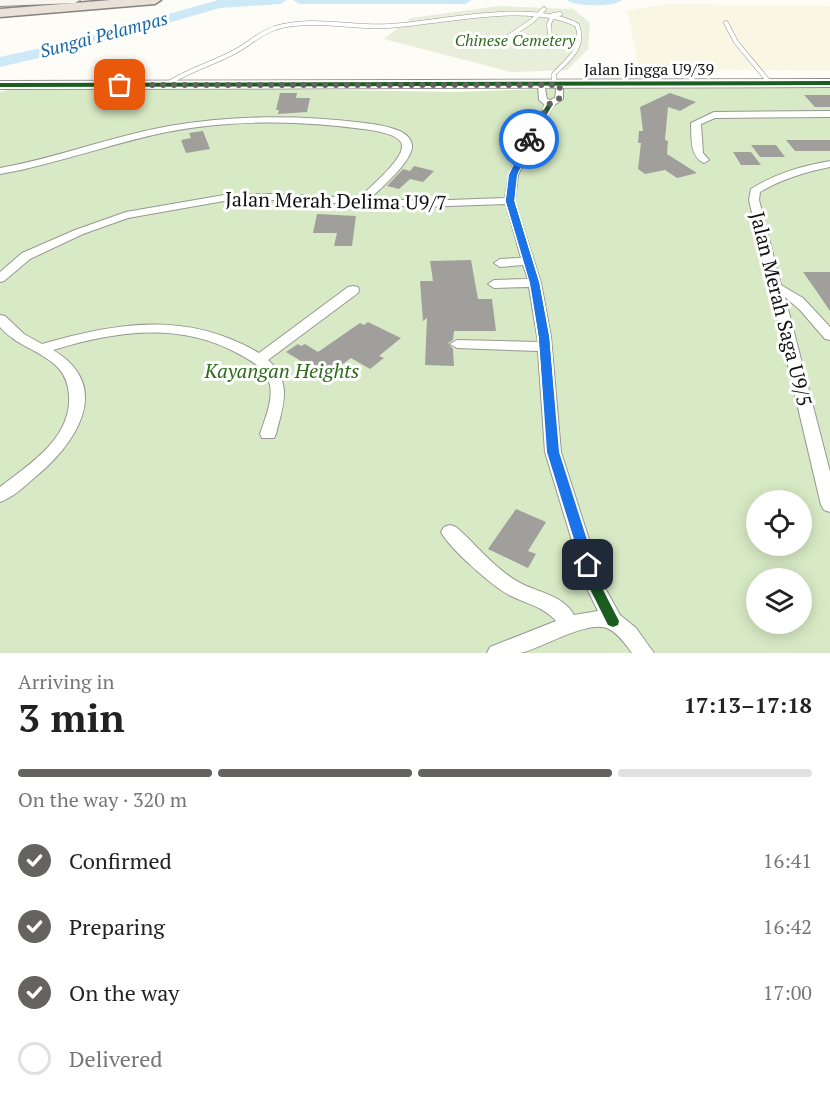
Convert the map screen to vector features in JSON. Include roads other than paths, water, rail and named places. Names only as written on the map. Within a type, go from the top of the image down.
[{"type":"highway","points":[[0,11],[98,0]]},
{"type":"highway","points":[[0,11],[154,0]]},
{"type":"street","points":[[0,3],[75,0]]},
{"type":"street","name":"Jalan Jingga U9/39","points":[[0,85],[830,83]]},
{"type":"street","points":[[549,104],[543,100],[552,85]]},
{"type":"street","points":[[552,85],[559,99],[549,104],[532,134],[513,175],[510,201],[535,283],[544,347],[553,452],[595,587],[612,621],[644,653]]},
{"type":"street","points":[[704,160],[698,153],[696,123],[704,117],[830,114]]},
{"type":"street","points":[[0,171],[46,163],[141,135],[188,126],[248,121],[364,124],[391,130],[405,139],[406,154],[362,201]]},
{"type":"street","name":"Jalan Merah Saga U9/5","points":[[830,164],[770,181],[755,191],[754,200],[830,505]]},
{"type":"street","name":"Jalan Merah Delima U9/7","points":[[0,278],[26,256],[48,245],[126,215],[224,198],[271,197],[421,204],[510,201]]},
{"type":"street","points":[[500,262],[528,261]]},
{"type":"street","points":[[494,284],[535,283]]},
{"type":"street","points":[[774,286],[785,290],[802,303],[830,336]]},
{"type":"street","points":[[259,360],[353,290]]},
{"type":"street","points":[[0,319],[13,333],[65,366],[74,379],[79,399],[78,414],[68,433],[51,454],[0,496]]},
{"type":"street","points":[[41,349],[81,336],[129,328],[188,328],[238,345],[270,367],[279,391],[268,434]]},
{"type":"street","points":[[457,344],[544,347]]},
{"type":"street","points":[[450,532],[508,585],[555,606],[564,613],[569,625]]},
{"type":"street","points":[[497,653],[569,625],[599,619],[612,621]]},
{"type":"lane","points":[[166,84],[175,77],[234,52],[268,31],[293,24],[327,22],[400,25],[436,17],[496,9],[544,9],[565,13],[553,15],[549,24],[550,36],[578,41]]},
{"type":"lane","points":[[508,37],[532,21],[544,9]]},
{"type":"lane","points":[[552,85],[554,74],[573,56],[578,41],[580,30],[568,14]]},
{"type":"lane","points":[[726,23],[736,42],[770,83]]},
{"type":"waterway","name":"Sungai Pelampas","points":[[0,62],[76,45],[219,4],[280,0]]},
{"type":"waterway","name":"Sungai Pelampas","points":[[300,0],[465,0]]},
{"type":"waterway","name":"Sungai Pelampas","points":[[574,0],[615,0]]},
{"type":"park label","name":"Chinese Cemetery","points":[[515,40]]},
{"type":"park label","name":"Kayangan Heights","points":[[282,371]]}]
